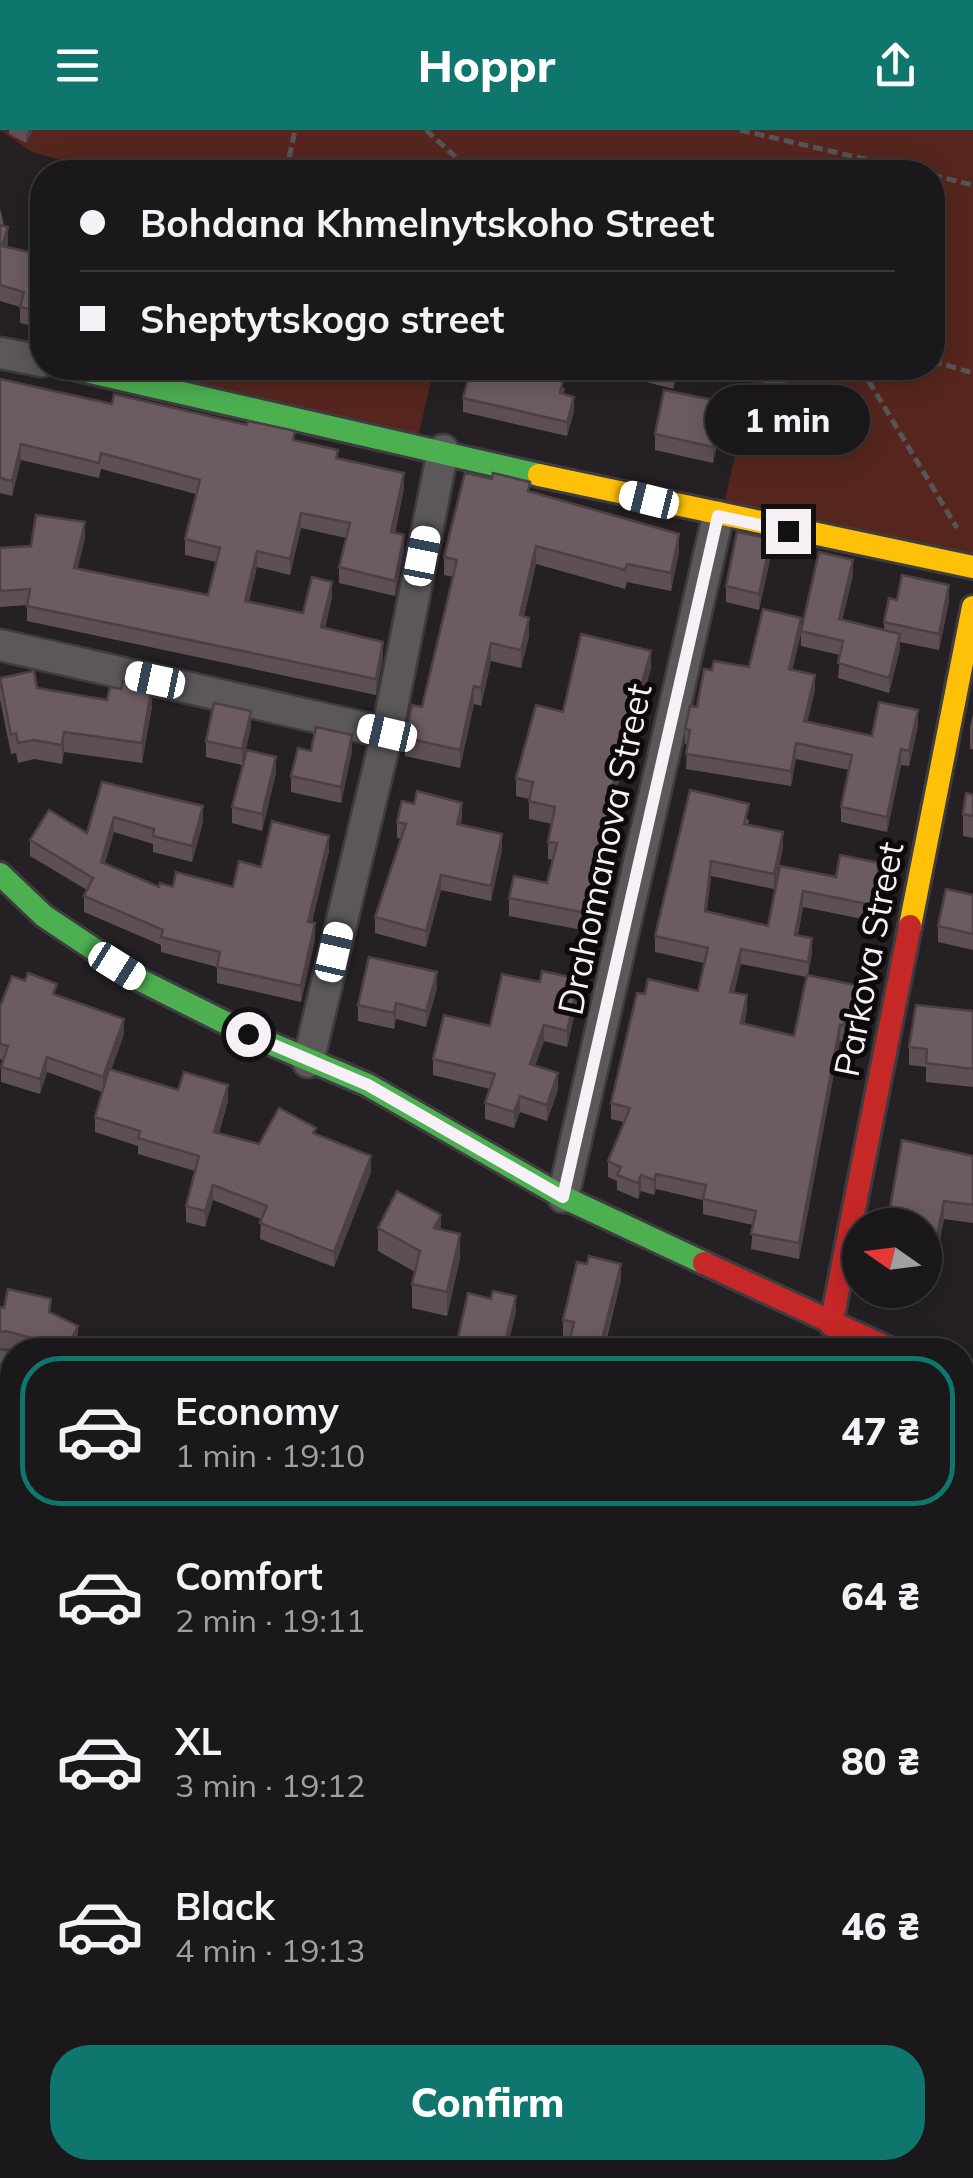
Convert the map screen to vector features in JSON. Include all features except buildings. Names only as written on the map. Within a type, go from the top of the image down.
[{"type":"street","points":[[0,353],[30,359]]},
{"type":"street","points":[[127,380],[718,516],[973,567]]},
{"type":"street","points":[[308,1062],[387,733],[443,450]]},
{"type":"street","name":"Drahomanova Street","points":[[563,1197],[718,516]]},
{"type":"street","name":"Parkova Street","points":[[831,1325],[973,607]]},
{"type":"street","points":[[0,646],[387,733]]},
{"type":"street","points":[[0,874],[44,916],[140,980],[308,1062],[368,1085],[563,1197],[863,1338]]},
{"type":"path","points":[[289,160],[296,130]]},
{"type":"path","points":[[426,130],[459,160]]},
{"type":"path","points":[[740,130],[869,160]]},
{"type":"path","points":[[945,178],[973,185]]},
{"type":"path","points":[[945,365],[973,373]]},
{"type":"path","points":[[869,380],[963,538]]},
{"type":"shaded area","points":[[0,130],[973,130],[973,559],[724,505],[751,380],[945,380],[945,160],[61,160],[32,152]]},
{"type":"shaded area","points":[[186,380],[431,380],[418,437]]},
{"type":"traffic: fast","points":[[125,380],[539,475]]},
{"type":"traffic: fast","points":[[0,874],[44,916],[140,980],[248,1034],[368,1085],[563,1197],[704,1263]]},
{"type":"traffic: slow","points":[[539,475],[973,567]]},
{"type":"traffic: slow","points":[[910,926],[973,607]]},
{"type":"traffic: jam","points":[[831,1325],[910,926]]},
{"type":"traffic: jam","points":[[704,1263],[866,1338]]},
{"type":"route","points":[[248,1034],[368,1085],[563,1197],[718,516],[788,531]]}]
